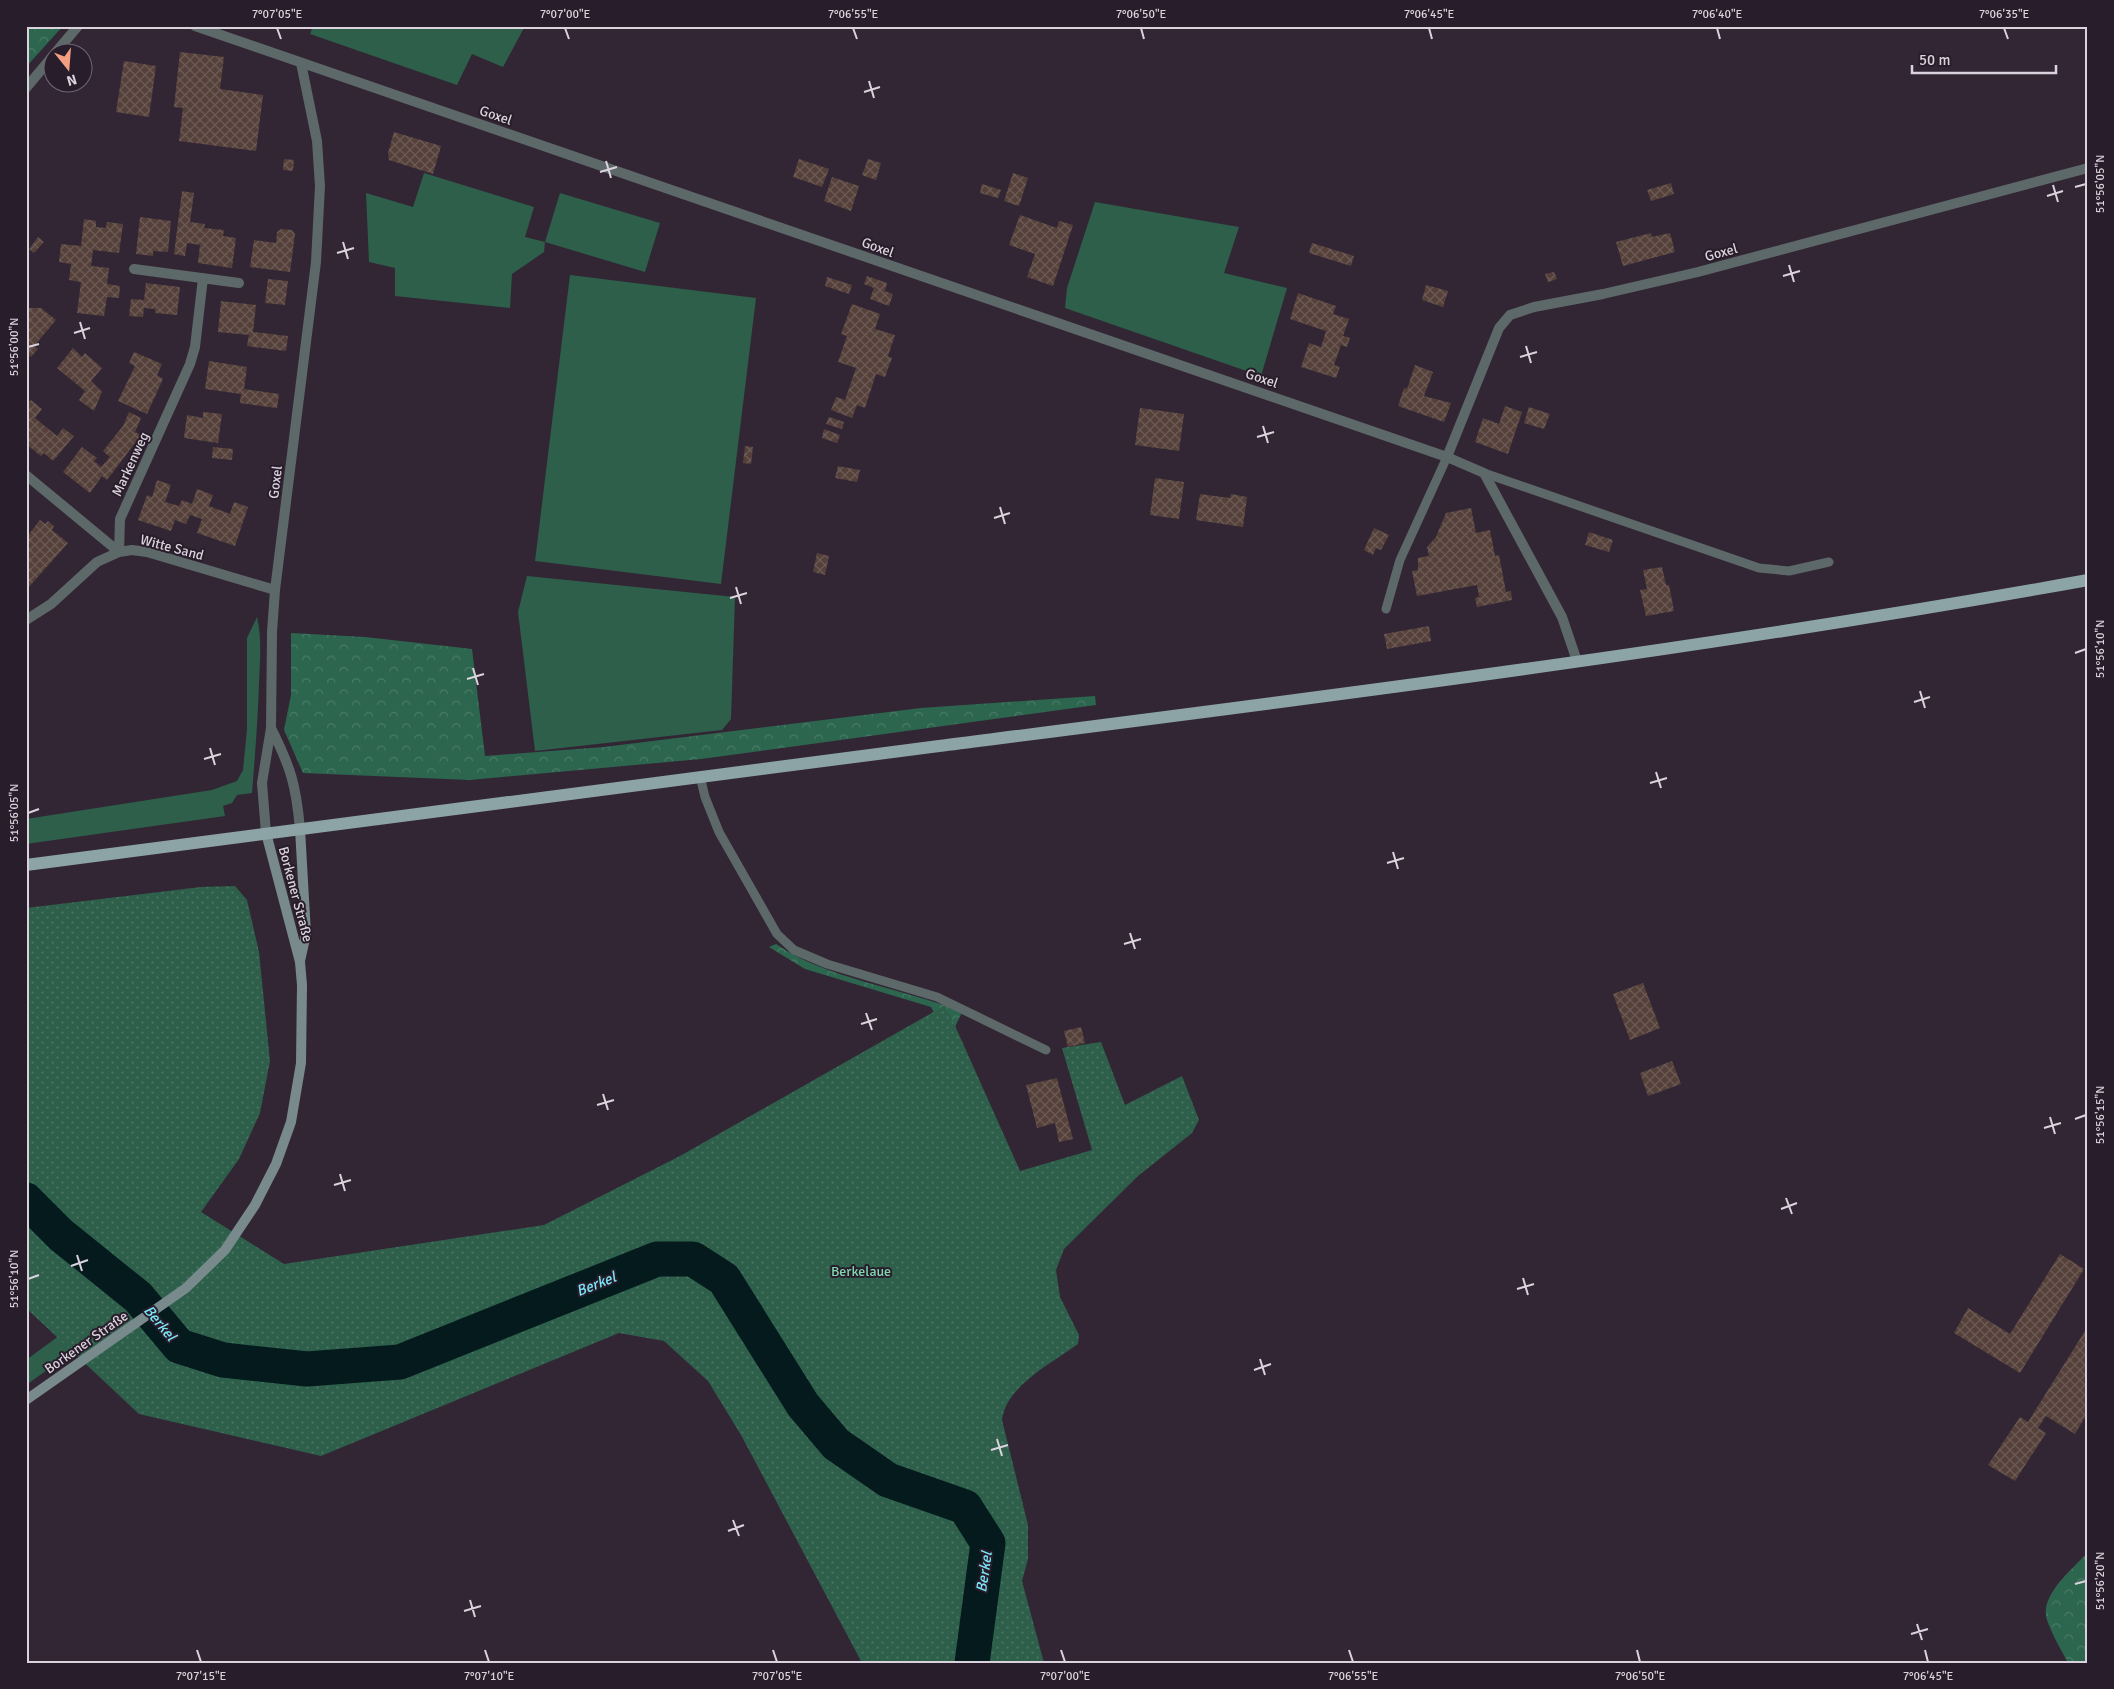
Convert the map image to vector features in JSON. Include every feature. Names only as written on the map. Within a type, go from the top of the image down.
[{"type":"main road","points":[[26,865],[700,776],[1284,702],[1577,661],[1949,605],[2088,580]]},
{"type":"street","points":[[64,42],[78,26]]},
{"type":"street","name":"Goxel","points":[[195,26],[1447,457],[1484,472]]},
{"type":"street","name":"Goxel","points":[[266,834],[262,783],[271,728],[272,632],[275,590],[316,262],[320,186],[316,141],[301,63]]},
{"type":"street","points":[[26,88],[42,69]]},
{"type":"street","name":"Goxel","points":[[1447,457],[1498,328],[1510,315],[1534,307],[1603,294],[1698,272],[2088,168]]},
{"type":"street","points":[[134,269],[239,283]]},
{"type":"street","name":"Markenweg","points":[[119,552],[120,519],[190,364],[195,347],[203,278]]},
{"type":"street","points":[[1484,472],[1562,617],[1577,661]]},
{"type":"street","name":"Witte Sand","points":[[26,474],[119,552],[132,550],[146,552],[275,590]]},
{"type":"street","points":[[26,620],[51,604],[98,562],[119,552]]},
{"type":"street","name":"Goxel","points":[[271,728],[291,769],[297,791],[300,829]]},
{"type":"street","name":"Borkener Straße","points":[[26,1400],[186,1288],[225,1250],[254,1205],[276,1164],[291,1122],[302,1063],[300,962],[306,934],[300,829]]},
{"type":"street","name":"Borkener Straße","points":[[266,834],[300,962]]},
{"type":"lane","points":[[1386,609],[1400,560],[1447,457]]},
{"type":"lane","points":[[1484,472],[1759,568],[1789,572],[1829,562]]},
{"type":"lane","points":[[700,776],[705,798],[719,832],[776,934],[794,950],[828,964],[937,997],[1046,1050]]},
{"type":"green space","points":[[26,26],[63,26],[49,42],[42,42],[42,49],[26,67]]},
{"type":"green space","points":[[313,26],[525,26],[503,67],[472,54],[457,85],[310,34]]},
{"type":"green space","points":[[424,173],[534,207],[525,237],[545,242],[544,252],[512,274],[510,308],[395,296],[395,268],[369,262],[366,193],[413,207]]},
{"type":"green space","points":[[560,193],[660,223],[645,272],[545,242]]},
{"type":"green space","points":[[1095,202],[1239,227],[1224,273],[1287,288],[1261,376],[1065,308],[1067,288]]},
{"type":"green space","points":[[570,275],[756,298],[721,584],[535,561]]},
{"type":"green space","points":[[527,576],[735,597],[731,719],[722,730],[535,751],[518,612]]},
{"type":"green space","points":[[257,617],[260,633],[260,657],[252,793],[237,795],[232,803],[223,806],[225,816],[26,844],[26,819],[212,790],[237,781],[243,770],[247,729],[247,638]]},
{"type":"green space","points":[[291,633],[365,637],[472,649],[485,756],[604,747],[921,708],[1095,696],[1096,705],[701,759],[470,780],[303,773],[284,730],[291,695]]},
{"type":"green space","name":"Berkelaue","points":[[235,886],[247,900],[259,952],[270,1061],[260,1113],[239,1159],[201,1212],[284,1264],[544,1225],[680,1156],[944,1006],[952,1019],[1020,1171],[1092,1150],[1062,1048],[1101,1042],[1125,1105],[1182,1076],[1199,1120],[1192,1133],[1138,1176],[1064,1249],[1056,1270],[1060,1297],[1079,1335],[1078,1344],[1044,1367],[1021,1386],[1005,1408],[1002,1420],[1028,1525],[1028,1559],[1022,1581],[1044,1663],[862,1663],[741,1435],[708,1381],[664,1341],[619,1333],[321,1456],[139,1414],[26,1308],[26,908],[201,887]]},
{"type":"green space","points":[[776,944],[795,956],[817,966],[962,1012],[955,1027],[937,1018],[931,1007],[805,969],[769,947]]},
{"type":"green space","points":[[112,1297],[112,1324],[26,1385],[26,1360]]},
{"type":"green space","points":[[2088,1552],[2088,1663],[2068,1663],[2049,1626],[2046,1611],[2048,1601],[2059,1583]]},
{"type":"building","points":[[180,52],[224,57],[220,89],[263,95],[256,151],[179,141],[183,108],[174,107]]},
{"type":"building","points":[[124,61],[156,66],[149,117],[116,112]]},
{"type":"building","points":[[394,132],[441,146],[433,174],[389,160],[388,153]]},
{"type":"building","points":[[284,159],[294,160],[293,171],[283,170]]},
{"type":"building","points":[[799,159],[829,169],[822,187],[793,177]]},
{"type":"building","points":[[868,159],[881,163],[876,180],[862,175]]},
{"type":"building","points":[[1013,173],[1028,178],[1019,206],[1004,201]]},
{"type":"building","points":[[832,177],[859,186],[851,211],[824,201]]},
{"type":"building","points":[[1671,183],[1674,194],[1651,201],[1647,190]]},
{"type":"building","points":[[982,184],[1001,190],[998,198],[980,193]]},
{"type":"building","points":[[182,191],[194,193],[190,222],[205,224],[204,228],[224,230],[223,236],[236,238],[232,268],[198,263],[200,245],[187,243],[185,256],[174,254]]},
{"type":"building","points":[[1020,215],[1057,228],[1059,221],[1073,225],[1053,286],[1027,277],[1035,254],[1009,245]]},
{"type":"building","points":[[140,217],[171,221],[168,252],[153,251],[153,256],[136,254]]},
{"type":"building","points":[[84,219],[96,221],[96,227],[106,228],[107,222],[123,224],[119,253],[93,250],[91,266],[109,268],[107,284],[120,286],[119,298],[107,297],[104,316],[77,313],[81,282],[69,280],[71,264],[59,262],[61,244],[81,246]]},
{"type":"building","points":[[281,229],[292,230],[295,234],[290,272],[250,267],[254,240],[276,243],[277,232]]},
{"type":"building","points":[[1651,233],[1652,237],[1670,233],[1675,252],[1623,266],[1616,242]]},
{"type":"building","points":[[38,237],[44,242],[34,253],[29,249]]},
{"type":"building","points":[[1312,243],[1354,256],[1351,266],[1309,253]]},
{"type":"building","points":[[1554,272],[1557,279],[1548,282],[1545,274]]},
{"type":"building","points":[[867,276],[887,283],[885,291],[893,294],[889,306],[870,299],[874,288],[864,284]]},
{"type":"building","points":[[827,277],[852,285],[849,294],[825,286]]},
{"type":"building","points":[[268,279],[288,281],[285,305],[265,303]]},
{"type":"building","points":[[146,283],[180,287],[177,315],[155,313],[155,309],[144,308],[143,317],[129,316],[131,299],[144,300]]},
{"type":"building","points":[[1426,285],[1448,291],[1443,307],[1422,300]]},
{"type":"building","points":[[1298,293],[1336,306],[1333,314],[1349,319],[1343,336],[1350,338],[1347,347],[1341,345],[1334,365],[1340,367],[1336,378],[1301,367],[1309,343],[1321,347],[1326,331],[1290,319]]},
{"type":"building","points":[[221,301],[256,305],[253,332],[288,336],[286,351],[247,346],[249,335],[218,332]]},
{"type":"building","points":[[852,304],[880,314],[875,329],[895,335],[888,356],[892,358],[885,377],[876,374],[865,408],[857,405],[852,418],[831,410],[836,397],[845,400],[856,368],[838,362],[847,336],[841,334]]},
{"type":"building","points":[[29,308],[41,308],[56,320],[34,346],[38,349],[31,357],[26,353],[26,312]]},
{"type":"building","points":[[73,348],[82,357],[85,353],[102,368],[91,381],[102,392],[94,411],[79,400],[85,391],[57,368]]},
{"type":"building","points":[[134,352],[162,364],[157,375],[163,379],[147,414],[118,401],[135,366],[129,363]]},
{"type":"building","points":[[209,361],[247,367],[244,389],[279,394],[277,408],[240,403],[241,394],[205,389]]},
{"type":"building","points":[[1415,365],[1433,372],[1424,396],[1451,403],[1444,422],[1398,406],[1404,388],[1407,389]]},
{"type":"building","points":[[31,400],[42,409],[35,418],[57,436],[63,428],[74,436],[53,461],[44,453],[41,456],[26,444],[28,410],[26,405]]},
{"type":"building","points":[[1505,406],[1522,412],[1508,454],[1475,442],[1483,418],[1499,424]]},
{"type":"building","points":[[1529,407],[1550,414],[1544,429],[1524,423]]},
{"type":"building","points":[[1140,408],[1184,414],[1179,451],[1135,445]]},
{"type":"building","points":[[129,412],[141,418],[135,432],[141,435],[107,480],[102,476],[90,493],[63,472],[82,447],[97,458],[94,461],[101,467],[110,457],[103,451],[123,426]]},
{"type":"building","points":[[203,412],[222,414],[218,443],[184,438],[187,415],[203,418]]},
{"type":"building","points":[[829,417],[844,422],[842,429],[826,424]]},
{"type":"building","points":[[824,429],[840,435],[837,443],[822,438]]},
{"type":"building","points":[[745,446],[753,447],[751,464],[743,463]]},
{"type":"building","points":[[213,447],[233,449],[232,460],[212,458]]},
{"type":"building","points":[[838,466],[860,470],[857,482],[835,478]]},
{"type":"building","points":[[1155,478],[1184,482],[1179,519],[1150,515]]},
{"type":"building","points":[[157,480],[171,485],[165,502],[179,506],[182,500],[192,504],[197,489],[213,495],[209,506],[230,514],[234,502],[248,507],[235,546],[197,533],[202,519],[190,515],[186,524],[175,520],[171,531],[138,520],[147,495],[152,497]]},
{"type":"building","points":[[1200,494],[1230,498],[1231,494],[1247,497],[1243,527],[1196,520]]},
{"type":"building","points":[[1471,508],[1476,533],[1490,530],[1495,556],[1499,555],[1506,592],[1511,591],[1512,600],[1477,607],[1475,598],[1479,597],[1477,585],[1417,596],[1412,571],[1418,570],[1418,558],[1429,556],[1427,547],[1436,537],[1446,513]]},
{"type":"building","points":[[40,520],[45,524],[48,521],[54,526],[52,530],[68,543],[28,588],[26,550],[30,545],[26,542],[26,538]]},
{"type":"building","points":[[1374,528],[1389,535],[1381,550],[1376,548],[1373,555],[1364,550]]},
{"type":"building","points":[[1589,532],[1613,540],[1609,552],[1585,545]]},
{"type":"building","points":[[817,553],[829,556],[825,575],[813,572]]},
{"type":"building","points":[[1662,567],[1666,585],[1669,585],[1674,611],[1646,616],[1640,590],[1647,589],[1643,570]]},
{"type":"building","points":[[1429,626],[1431,641],[1387,649],[1384,634]]},
{"type":"building","points":[[1643,983],[1660,1028],[1630,1040],[1613,994]]},
{"type":"building","points":[[1081,1027],[1085,1043],[1068,1047],[1064,1031]]},
{"type":"building","points":[[1672,1061],[1681,1084],[1648,1096],[1640,1073]]},
{"type":"building","points":[[1057,1078],[1073,1139],[1059,1142],[1055,1123],[1037,1128],[1026,1085]]},
{"type":"building","points":[[2060,1254],[2084,1269],[2020,1373],[1954,1333],[1968,1308],[2010,1334]]},
{"type":"building","points":[[2085,1331],[2088,1333],[2088,1412],[2075,1434],[2046,1416],[2038,1428],[2046,1433],[2015,1481],[1988,1465],[2020,1417],[2028,1422]]},
{"type":"waterway","name":"Berkel","points":[[26,1200],[61,1235],[138,1297],[179,1346],[223,1360],[307,1369],[400,1362],[657,1259],[693,1259],[724,1279],[803,1405],[836,1444],[888,1480],[965,1507],[988,1543],[972,1663]]}]
